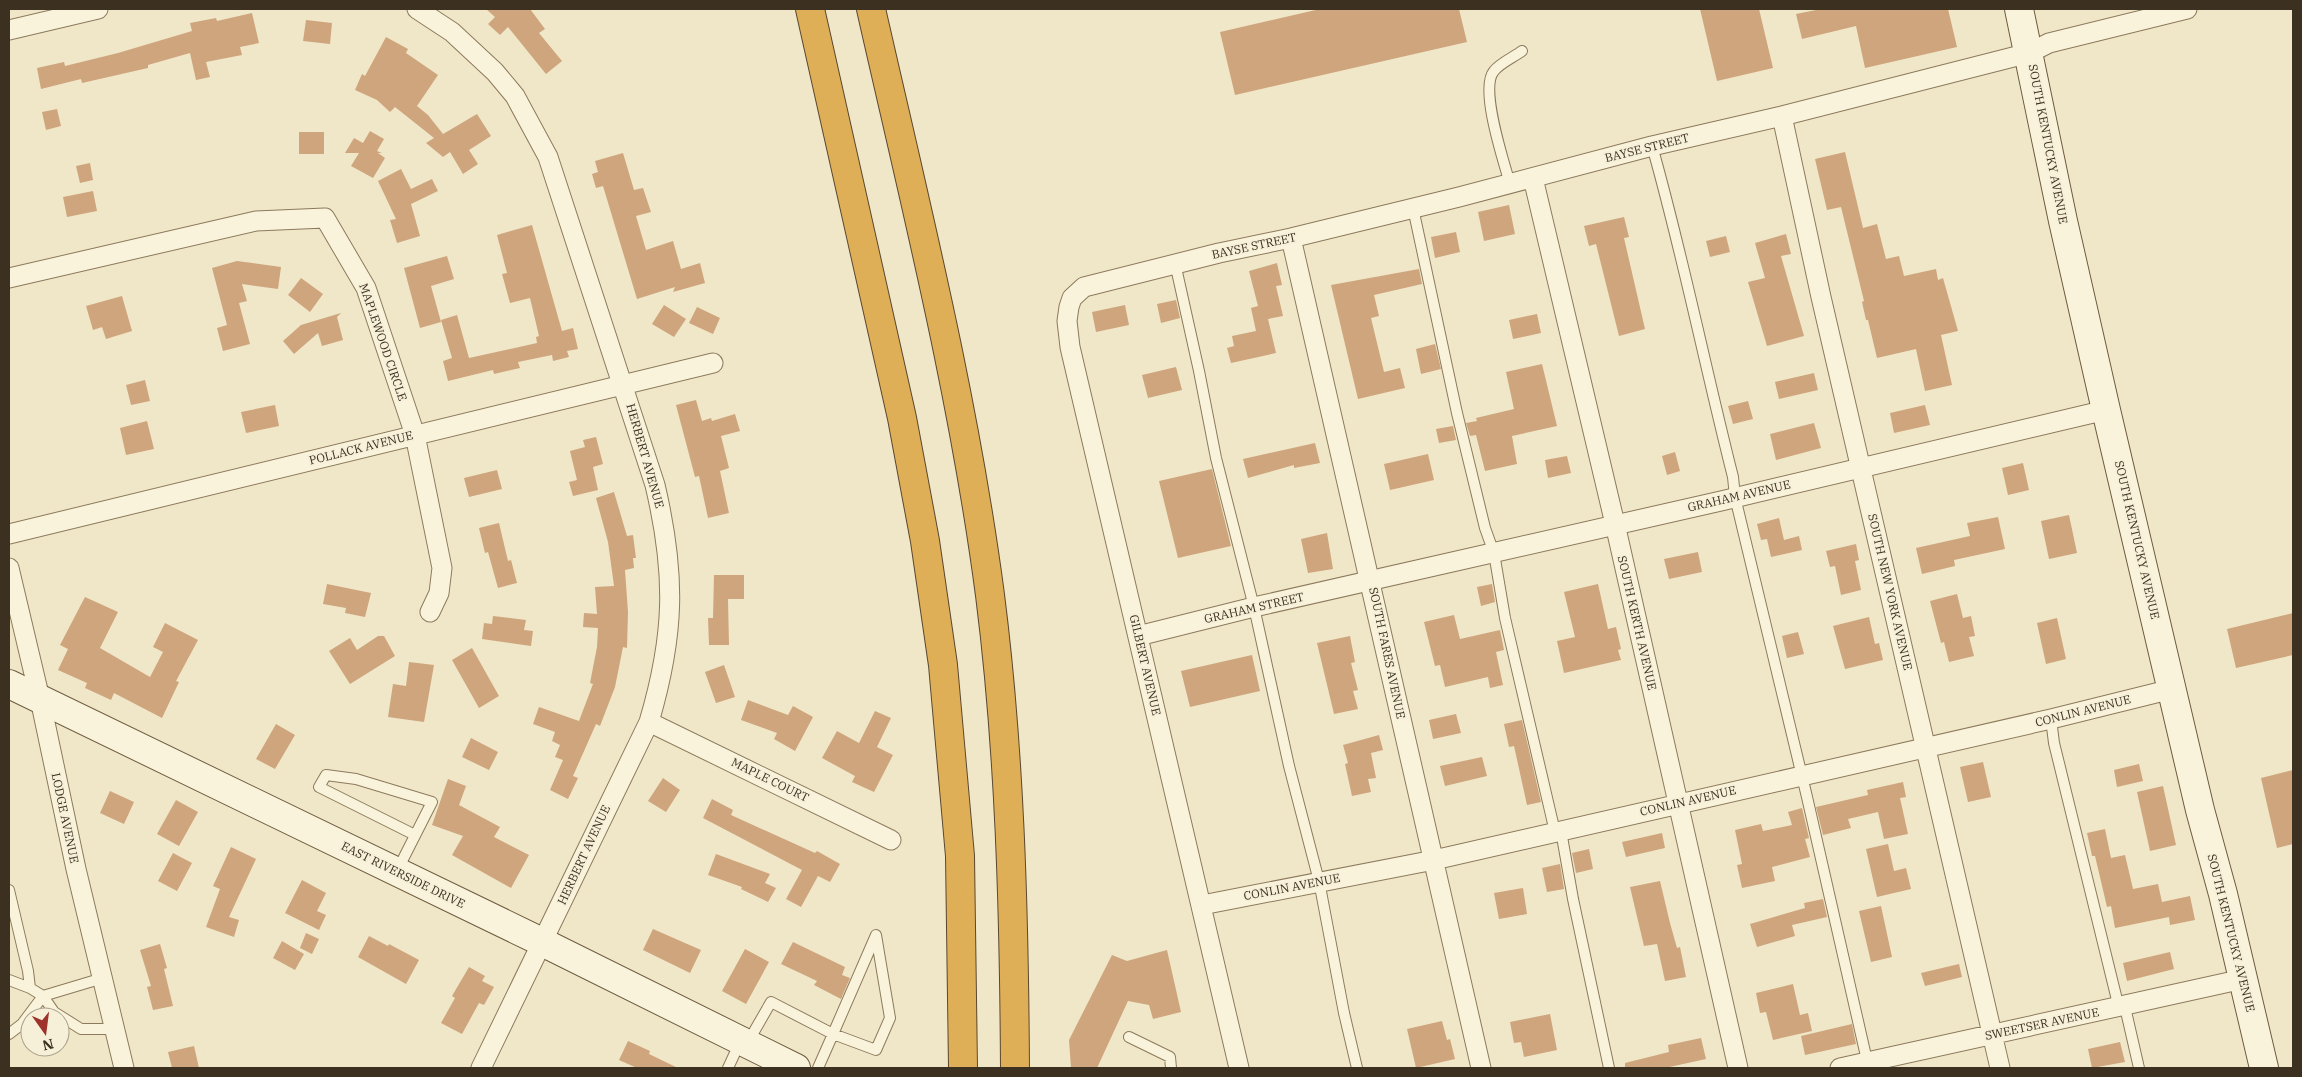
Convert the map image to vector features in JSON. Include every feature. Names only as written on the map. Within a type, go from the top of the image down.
[{"type":"highway","points":[[810,9],[902,418],[925,541],[943,665],[960,856],[964,1068]]},
{"type":"highway","points":[[871,9],[959,406],[990,596],[1008,781],[1014,908],[1015,1068]]},
{"type":"highway","points":[[948,1068],[955,1048],[963,971]]},
{"type":"street","points":[[9,30],[98,9]]},
{"type":"street","name":"HERBERT AVENUE","points":[[419,9],[452,32],[482,58],[515,96],[548,157],[656,485],[666,529],[671,586],[669,634],[657,697],[649,722],[544,942],[534,958],[481,1068]]},
{"type":"street","name":"SOUTH KENTUCKY AVENUE","points":[[2019,9],[2030,53],[2063,221],[2106,410],[2200,810],[2264,1068]]},
{"type":"street","name":"BAYSE STREET","points":[[1105,281],[1291,238],[1510,184],[1652,146],[1782,116],[2030,53],[2049,43],[2187,9]]},
{"type":"street","name":"SOUTH NEW YORK AVENUE","points":[[1782,116],[1821,296],[2000,1068]]},
{"type":"street","name":"SOUTH KERTH AVENUE","points":[[1533,178],[1615,524],[1738,1068]]},
{"type":"street","name":"MAPLEWOOD CIRCLE","points":[[9,278],[256,221],[325,218],[366,288],[415,435],[442,568],[439,593],[430,612]]},
{"type":"street","name":"SOUTH FARES AVENUE","points":[[1291,238],[1481,1068]]},
{"type":"street","name":"GILBERT AVENUE","points":[[1105,281],[1084,287],[1072,298],[1066,321],[1078,383],[1239,1068]]},
{"type":"street","name":"POLLACK AVENUE","points":[[9,534],[713,363]]},
{"type":"street","name":"GRAHAM AVENUE","points":[[1371,582],[2106,410]]},
{"type":"street","name":"LODGE AVENUE","points":[[9,568],[14,617],[40,699],[76,869],[124,1068]]},
{"type":"street","name":"GRAHAM STREET","points":[[1138,636],[1254,607],[1371,582]]},
{"type":"street","name":"EAST RIVERSIDE DRIVE","points":[[9,684],[544,942],[796,1068]]},
{"type":"street","name":"CONLIN AVENUE","points":[[1202,905],[1434,860],[2050,719],[2172,689]]},
{"type":"street","name":"MAPLE COURT","points":[[649,722],[891,840]]},
{"type":"street","name":"SWEETSER AVENUE","points":[[1840,1068],[1868,1065],[1992,1034],[2243,980]]},
{"type":"lane","points":[[1510,184],[1494,126],[1488,90],[1493,72],[1522,51]]},
{"type":"lane","points":[[1652,146],[1672,218],[1698,339],[1733,477],[1735,498],[1868,1065]]},
{"type":"lane","points":[[1413,208],[1457,413],[1485,528],[1494,553],[1505,618],[1558,832],[1609,1068]]},
{"type":"lane","points":[[1175,264],[1216,458],[1254,607],[1289,766],[1319,882],[1344,1013],[1357,1068]]},
{"type":"lane","points":[[2050,719],[2054,742],[2139,1068]]},
{"type":"lane","points":[[397,872],[432,802],[356,779],[326,775],[319,787],[415,835]]},
{"type":"lane","points":[[9,890],[25,956],[30,988]]},
{"type":"lane","points":[[728,1068],[771,1002],[833,1034],[876,1050],[890,1018],[876,935],[856,980],[833,1034],[818,1068]]},
{"type":"lane","points":[[9,1034],[22,1024],[43,996],[103,978]]},
{"type":"lane","points":[[9,980],[30,988],[43,996],[54,1012],[81,1029],[115,1029]]},
{"type":"lane","points":[[1128,1037],[1170,1057],[1171,1068]]},
{"type":"building","points":[[486,9],[530,9],[545,29],[539,33],[562,61],[546,74],[508,27],[500,35],[488,24],[495,17]]},
{"type":"building","points":[[1320,9],[1459,9],[1467,42],[1235,95],[1220,32]]},
{"type":"building","points":[[1700,9],[1759,9],[1773,68],[1717,81]]},
{"type":"building","points":[[1821,9],[1948,9],[1957,47],[1865,68],[1856,26],[1802,39],[1796,14]]},
{"type":"building","points":[[252,13],[259,43],[240,47],[242,55],[206,62],[210,77],[196,80],[190,53],[148,65],[148,68],[82,83],[81,79],[41,89],[37,68],[64,62],[65,66],[118,53],[192,31],[190,23],[216,18],[217,21]]},
{"type":"building","points":[[306,20],[332,23],[330,44],[303,41]]},
{"type":"building","points":[[386,37],[408,49],[406,53],[438,75],[417,106],[428,115],[443,134],[477,114],[491,136],[469,150],[478,164],[463,174],[450,152],[443,157],[426,143],[434,138],[395,107],[390,112],[377,100],[355,90],[362,74],[365,76]]},
{"type":"building","points":[[57,109],[61,126],[46,130],[42,112]]},
{"type":"building","points":[[370,131],[384,139],[377,151],[382,153],[378,153],[385,158],[373,178],[351,166],[359,153],[345,153],[354,138],[363,143]]},
{"type":"building","points":[[299,132],[324,132],[324,154],[299,154]]},
{"type":"building","points":[[1845,152],[1863,228],[1877,224],[1886,259],[1899,256],[1904,276],[1936,269],[1938,280],[1943,278],[1958,331],[1941,335],[1952,385],[1925,391],[1916,349],[1877,358],[1868,320],[1866,320],[1862,302],[1864,301],[1841,207],[1827,210],[1815,159]]},
{"type":"building","points":[[623,153],[634,190],[643,188],[651,212],[636,216],[646,250],[673,241],[681,269],[700,263],[705,283],[673,292],[675,287],[637,299],[603,186],[596,188],[592,174],[598,172],[595,161]]},
{"type":"building","points":[[90,163],[93,180],[80,183],[76,166]]},
{"type":"building","points":[[401,169],[411,189],[432,179],[438,191],[411,204],[420,236],[397,243],[390,220],[396,219],[378,181]]},
{"type":"building","points":[[93,191],[97,211],[67,217],[63,197]]},
{"type":"building","points":[[1509,205],[1515,234],[1484,241],[1478,212]]},
{"type":"building","points":[[1624,217],[1629,237],[1624,238],[1645,329],[1619,336],[1596,244],[1589,246],[1584,226]]},
{"type":"building","points":[[532,225],[562,331],[573,328],[578,349],[567,351],[569,357],[553,361],[552,355],[518,362],[520,368],[494,374],[493,370],[448,381],[443,361],[452,358],[441,320],[457,315],[469,358],[537,343],[536,337],[539,336],[530,298],[510,303],[502,274],[507,273],[497,235]]},
{"type":"building","points":[[1456,232],[1460,252],[1435,258],[1431,237]]},
{"type":"building","points":[[1786,234],[1791,254],[1781,256],[1804,336],[1767,346],[1748,282],[1765,278],[1755,243]]},
{"type":"building","points":[[1726,236],[1730,252],[1710,257],[1706,241]]},
{"type":"building","points":[[447,256],[454,279],[431,286],[441,322],[420,328],[404,268]]},
{"type":"building","points":[[237,261],[281,267],[278,289],[242,284],[247,301],[239,303],[250,344],[223,351],[217,328],[227,325],[212,268]]},
{"type":"building","points":[[1277,263],[1282,285],[1276,286],[1283,316],[1268,319],[1276,353],[1231,363],[1227,348],[1234,346],[1232,336],[1256,331],[1251,308],[1258,306],[1249,271]]},
{"type":"building","points":[[1419,269],[1422,284],[1374,295],[1379,316],[1371,318],[1384,372],[1400,368],[1405,388],[1358,399],[1331,285]]},
{"type":"building","points":[[301,278],[323,294],[310,312],[288,295]]},
{"type":"building","points":[[122,296],[132,331],[106,339],[102,327],[93,330],[86,306]]},
{"type":"building","points":[[1176,300],[1180,318],[1161,323],[1157,304]]},
{"type":"building","points":[[664,305],[686,319],[674,337],[652,324]]},
{"type":"building","points":[[1125,305],[1129,325],[1096,332],[1092,312]]},
{"type":"building","points":[[697,307],[720,318],[713,334],[689,323]]},
{"type":"building","points":[[341,313],[337,317],[343,340],[322,346],[318,333],[294,354],[283,341],[301,325]]},
{"type":"building","points":[[1537,314],[1541,333],[1513,339],[1509,320]]},
{"type":"building","points":[[1435,344],[1441,369],[1421,374],[1416,349]]},
{"type":"building","points":[[1542,364],[1557,426],[1512,436],[1517,464],[1485,471],[1476,435],[1470,436],[1466,423],[1477,421],[1476,418],[1514,409],[1506,372]]},
{"type":"building","points":[[1176,367],[1182,390],[1148,398],[1142,375]]},
{"type":"building","points":[[1814,373],[1818,390],[1779,399],[1775,382]]},
{"type":"building","points":[[145,380],[150,401],[131,405],[126,385]]},
{"type":"building","points":[[696,400],[702,421],[711,418],[712,421],[735,414],[740,431],[721,436],[729,468],[720,471],[729,513],[708,518],[699,476],[695,477],[676,405]]},
{"type":"building","points":[[1748,401],[1753,419],[1733,424],[1728,406]]},
{"type":"building","points":[[275,405],[279,426],[246,433],[241,412]]},
{"type":"building","points":[[1925,405],[1930,425],[1894,433],[1890,413]]},
{"type":"building","points":[[147,421],[154,449],[126,455],[120,428]]},
{"type":"building","points":[[1814,423],[1821,448],[1776,460],[1770,434]]},
{"type":"building","points":[[1453,426],[1456,440],[1439,443],[1436,429]]},
{"type":"building","points":[[596,437],[603,464],[593,467],[598,490],[573,496],[569,482],[577,480],[570,451],[585,447],[583,440]]},
{"type":"building","points":[[1315,443],[1320,463],[1294,468],[1294,465],[1248,478],[1243,459]]},
{"type":"building","points":[[1675,452],[1680,471],[1667,475],[1662,456]]},
{"type":"building","points":[[1428,454],[1434,480],[1390,490],[1384,464]]},
{"type":"building","points":[[1567,456],[1571,473],[1548,478],[1545,460]]},
{"type":"building","points":[[2023,463],[2029,490],[2008,495],[2002,468]]},
{"type":"building","points":[[1212,469],[1231,546],[1178,558],[1159,481]]},
{"type":"building","points":[[497,470],[502,489],[469,497],[464,478]]},
{"type":"building","points":[[614,492],[627,536],[633,535],[636,558],[633,558],[634,568],[625,570],[628,612],[627,648],[623,647],[615,687],[600,726],[596,724],[573,776],[578,778],[568,799],[550,790],[563,760],[555,757],[560,745],[552,741],[555,732],[533,724],[539,707],[579,721],[593,684],[590,683],[597,647],[598,628],[583,627],[584,613],[597,614],[595,587],[614,586],[608,542],[596,498]]},
{"type":"building","points":[[2069,515],[2077,553],[2049,559],[2041,521]]},
{"type":"building","points":[[1998,517],[2005,549],[1954,560],[1955,566],[1922,574],[1916,548],[1970,536],[1967,523]]},
{"type":"building","points":[[1779,518],[1784,540],[1799,536],[1802,550],[1771,557],[1767,539],[1761,540],[1757,524]]},
{"type":"building","points":[[499,523],[508,561],[511,560],[517,583],[498,588],[488,552],[485,553],[479,528]]},
{"type":"building","points":[[1327,533],[1333,569],[1308,573],[1301,539]]},
{"type":"building","points":[[1856,544],[1859,560],[1855,561],[1861,590],[1841,595],[1835,566],[1830,567],[1826,551]]},
{"type":"building","points":[[1698,552],[1702,572],[1669,579],[1664,559]]},
{"type":"building","points":[[714,575],[744,575],[744,599],[728,599],[729,645],[709,645],[708,618],[713,618]]},
{"type":"building","points":[[327,584],[371,593],[365,617],[345,613],[346,608],[323,604]]},
{"type":"building","points":[[1492,584],[1495,602],[1481,606],[1477,587]]},
{"type":"building","points":[[1598,584],[1608,629],[1616,627],[1621,649],[1618,650],[1621,660],[1564,673],[1557,641],[1575,637],[1564,592]]},
{"type":"building","points":[[1957,594],[1963,618],[1971,616],[1975,636],[1969,637],[1974,656],[1949,662],[1944,642],[1941,643],[1930,601]]},
{"type":"building","points":[[85,597],[118,612],[100,648],[150,677],[163,652],[153,647],[165,623],[198,640],[176,681],[179,682],[162,718],[114,693],[111,700],[85,688],[87,683],[58,670],[68,649],[60,645]]},
{"type":"building","points":[[2293,613],[2293,655],[2236,668],[2227,629]]},
{"type":"building","points":[[1454,615],[1460,639],[1500,630],[1504,650],[1496,652],[1503,685],[1490,688],[1488,677],[1445,687],[1440,665],[1435,666],[1424,622]]},
{"type":"building","points":[[493,616],[526,620],[524,630],[533,631],[531,646],[482,639],[484,623],[492,624]]},
{"type":"building","points":[[1869,617],[1875,644],[1879,643],[1883,660],[1845,669],[1833,626]]},
{"type":"building","points":[[2057,618],[2066,659],[2046,664],[2037,623]]},
{"type":"building","points":[[1798,632],[1804,654],[1787,658],[1782,636]]},
{"type":"building","points":[[378,636],[384,636],[395,656],[350,684],[329,651],[350,638],[357,650]]},
{"type":"building","points":[[1350,636],[1355,662],[1351,663],[1358,690],[1353,691],[1358,709],[1334,714],[1317,643]]},
{"type":"building","points":[[472,648],[499,696],[479,708],[452,660]]},
{"type":"building","points":[[1252,655],[1260,691],[1190,707],[1181,671]]},
{"type":"building","points":[[409,662],[434,665],[424,722],[388,717],[393,684],[406,686]]},
{"type":"building","points":[[724,665],[735,697],[716,703],[705,672]]},
{"type":"building","points":[[748,700],[788,715],[793,706],[813,717],[795,751],[774,739],[777,733],[741,720]]},
{"type":"building","points":[[875,711],[891,718],[877,747],[893,755],[874,792],[852,782],[855,776],[822,758],[837,731],[859,743]]},
{"type":"building","points":[[1456,714],[1461,733],[1433,739],[1429,720]]},
{"type":"building","points":[[1522,720],[1541,802],[1527,805],[1514,746],[1509,747],[1504,724]]},
{"type":"building","points":[[276,724],[295,735],[275,769],[256,759]]},
{"type":"building","points":[[1379,735],[1383,750],[1371,753],[1376,778],[1368,779],[1371,792],[1352,796],[1345,764],[1348,763],[1343,745]]},
{"type":"building","points":[[471,738],[498,752],[489,770],[462,757]]},
{"type":"building","points":[[1482,757],[1487,776],[1445,786],[1440,766]]},
{"type":"building","points":[[1983,762],[1991,797],[1968,802],[1960,767]]},
{"type":"building","points":[[2139,764],[2143,781],[2117,787],[2114,770]]},
{"type":"building","points":[[2293,770],[2293,844],[2277,848],[2261,778]]},
{"type":"building","points":[[663,778],[680,790],[666,812],[648,801]]},
{"type":"building","points":[[448,779],[466,786],[459,805],[500,827],[494,837],[529,855],[511,888],[452,855],[463,836],[432,825]]},
{"type":"building","points":[[1903,782],[1906,797],[1900,798],[1908,834],[1884,839],[1878,812],[1848,819],[1851,828],[1823,835],[1816,807],[1868,795],[1867,790]]},
{"type":"building","points":[[2163,786],[2176,845],[2150,851],[2137,792]]},
{"type":"building","points":[[110,791],[134,802],[124,824],[100,813]]},
{"type":"building","points":[[712,799],[733,810],[731,815],[815,853],[817,851],[840,864],[830,882],[818,876],[801,907],[786,899],[802,870],[703,818]]},
{"type":"building","points":[[176,800],[198,812],[179,846],[157,834]]},
{"type":"building","points":[[1802,808],[1809,838],[1805,839],[1810,857],[1772,867],[1775,881],[1742,888],[1737,865],[1742,864],[1735,830],[1761,824],[1763,831],[1792,825],[1788,812]]},
{"type":"building","points":[[2105,829],[2111,858],[2125,855],[2133,889],[2158,884],[2162,902],[2190,896],[2195,920],[2170,925],[2169,917],[2115,928],[2111,906],[2107,907],[2095,856],[2092,856],[2087,833]]},
{"type":"building","points":[[1662,833],[1665,848],[1626,857],[1622,842]]},
{"type":"building","points":[[1888,844],[1894,871],[1906,868],[1911,889],[1877,897],[1866,849]]},
{"type":"building","points":[[231,847],[256,859],[229,917],[239,920],[234,937],[206,927],[220,889],[213,886]]},
{"type":"building","points":[[1589,849],[1593,869],[1576,873],[1572,853]]},
{"type":"building","points":[[173,853],[192,863],[177,891],[158,881]]},
{"type":"building","points":[[716,854],[770,874],[765,883],[776,888],[768,902],[741,889],[742,887],[708,875]]},
{"type":"building","points":[[1560,864],[1564,889],[1547,892],[1542,868]]},
{"type":"building","points":[[302,880],[326,893],[317,911],[326,915],[319,930],[285,913]]},
{"type":"building","points":[[1660,881],[1677,948],[1680,947],[1686,977],[1665,981],[1657,944],[1644,946],[1630,887]]},
{"type":"building","points":[[1523,888],[1527,914],[1499,919],[1494,893]]},
{"type":"building","points":[[1823,899],[1827,917],[1792,925],[1795,936],[1757,947],[1750,924],[1805,908],[1804,903]]},
{"type":"building","points":[[1881,906],[1892,957],[1871,962],[1859,911]]},
{"type":"building","points":[[653,929],[701,950],[690,973],[643,950]]},
{"type":"building","points":[[306,933],[319,939],[312,954],[300,948]]},
{"type":"building","points":[[369,936],[419,960],[406,984],[358,957]]},
{"type":"building","points":[[282,941],[304,954],[295,970],[273,958]]},
{"type":"building","points":[[793,942],[845,967],[842,975],[850,978],[841,999],[814,985],[817,981],[781,964]]},
{"type":"building","points":[[160,944],[167,968],[164,969],[173,1006],[153,1010],[147,987],[151,986],[140,950]]},
{"type":"building","points":[[745,949],[769,962],[746,1004],[722,991]]},
{"type":"building","points":[[1167,950],[1181,1012],[1153,1019],[1149,1005],[1128,1001],[1097,1068],[1071,1068],[1069,1040],[1112,955],[1127,961]]},
{"type":"building","points":[[2170,952],[2174,969],[2127,981],[2123,963]]},
{"type":"building","points":[[1959,964],[1962,977],[1925,986],[1921,973]]},
{"type":"building","points":[[469,967],[485,976],[482,981],[494,987],[484,1005],[479,1003],[462,1034],[441,1023],[455,998],[452,996]]},
{"type":"building","points":[[1793,984],[1800,1015],[1808,1013],[1812,1031],[1773,1040],[1766,1012],[1760,1013],[1756,993]]},
{"type":"building","points":[[1550,1014],[1557,1050],[1524,1057],[1521,1042],[1514,1043],[1510,1022]]},
{"type":"building","points":[[1442,1021],[1447,1040],[1450,1039],[1455,1059],[1416,1068],[1407,1029]]},
{"type":"building","points":[[1852,1024],[1856,1044],[1805,1055],[1801,1036]]},
{"type":"building","points":[[1701,1038],[1706,1059],[1665,1068],[1625,1068],[1625,1063],[1669,1052],[1668,1045]]},
{"type":"building","points":[[628,1041],[650,1051],[649,1054],[678,1068],[637,1068],[619,1060]]},
{"type":"building","points":[[2120,1042],[2125,1062],[2092,1068],[2088,1049]]},
{"type":"building","points":[[194,1046],[199,1068],[172,1068],[168,1052]]}]
